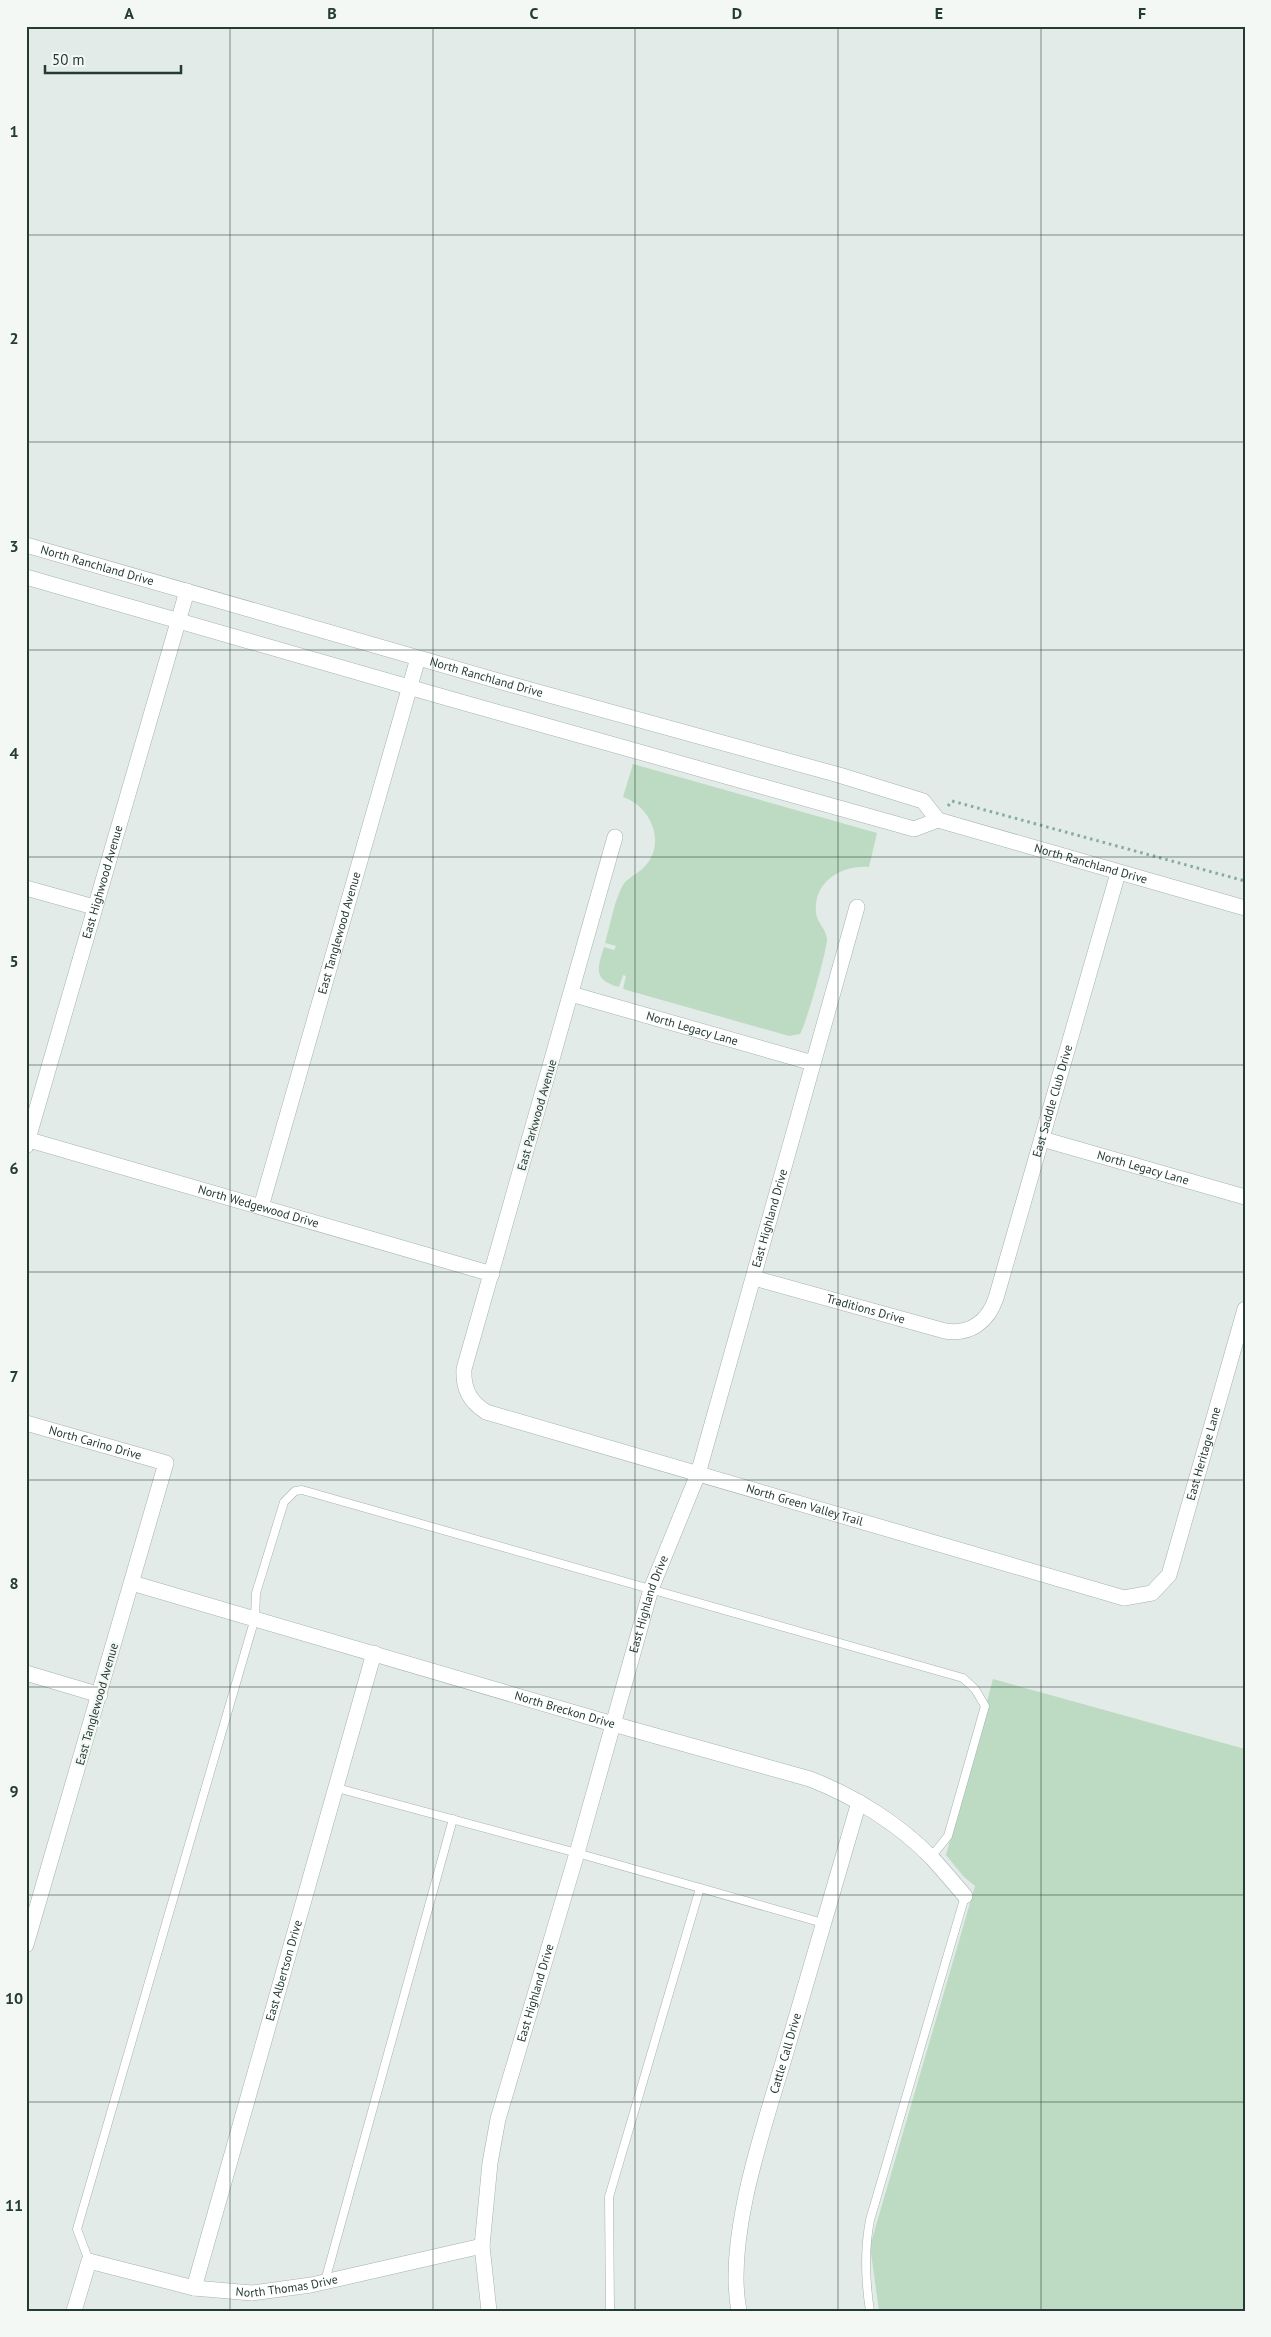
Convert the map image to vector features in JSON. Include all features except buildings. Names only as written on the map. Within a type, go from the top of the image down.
[{"type":"street","name":"North Ranchland Drive","points":[[26,546],[886,790],[923,802],[938,820],[1245,908]]},
{"type":"street","points":[[26,577],[179,619],[410,688],[914,830],[938,820]]},
{"type":"street","name":"East Highwood Avenue","points":[[27,1142],[187,591]]},
{"type":"street","name":"East Tanglewood Avenue","points":[[261,1207],[418,658]]},
{"type":"street","name":"East Parkwood Avenue","points":[[467,1392],[464,1382],[464,1369],[615,838]]},
{"type":"street","name":"East Saddle Club Drive","points":[[979,1325],[986,1318],[996,1298],[1118,873]]},
{"type":"street","points":[[26,888],[94,907]]},
{"type":"street","name":"East Highland Drive","points":[[489,2311],[482,2246],[490,2163],[498,2119],[577,1853],[651,1589],[698,1474],[857,907]]},
{"type":"street","name":"North Legacy Lane","points":[[571,994],[813,1063]]},
{"type":"street","name":"North Legacy Lane","points":[[1042,1139],[1245,1197]]},
{"type":"street","name":"North Wedgewood Drive","points":[[27,1142],[492,1274]]},
{"type":"street","name":"Traditions Drive","points":[[754,1278],[945,1331],[956,1332],[979,1325]]},
{"type":"street","name":"East Heritage Lane","points":[[1152,1593],[1169,1575],[1245,1309]]},
{"type":"street","name":"North Green Valley Trail","points":[[467,1392],[473,1404],[486,1412],[1124,1598],[1152,1593]]},
{"type":"street","name":"North Carino Drive","points":[[26,1424],[166,1462]]},
{"type":"street","name":"East Tanglewood Avenue","points":[[26,1945],[166,1462]]},
{"type":"street","name":"North Breckon Drive","points":[[132,1583],[613,1724],[810,1779],[841,1791],[883,1818],[931,1857],[964,1896]]},
{"type":"street","name":"East Albertson Drive","points":[[194,2288],[374,1653]]},
{"type":"street","points":[[26,1673],[100,1695]]},
{"type":"street","name":"Cattle Call Drive","points":[[739,2311],[737,2270],[742,2216],[766,2122],[859,1802]]},
{"type":"street","name":"North Thomas Drive","points":[[89,2261],[194,2288],[252,2293],[325,2282],[482,2246]]},
{"type":"street","points":[[74,2311],[89,2261]]},
{"type":"lane","points":[[89,2261],[78,2228],[255,1618],[256,1593],[284,1502],[295,1491],[302,1490],[964,1678],[975,1689],[985,1706],[948,1836],[931,1857]]},
{"type":"lane","points":[[337,1788],[823,1922]]},
{"type":"lane","points":[[325,2282],[453,1819]]},
{"type":"lane","points":[[610,2311],[609,2197],[700,1888]]},
{"type":"lane","points":[[870,2311],[865,2266],[870,2220],[964,1896]]},
{"type":"path","points":[[938,820],[952,801],[1245,880]]},
{"type":"green space","points":[[633,764],[877,833],[869,867],[848,869],[839,873],[824,884],[819,892],[816,902],[816,913],[826,934],[827,941],[807,1017],[800,1034],[789,1036],[623,989],[626,976],[623,975],[619,987],[605,981],[601,977],[599,967],[604,947],[614,950],[616,946],[605,943],[620,891],[626,881],[641,870],[649,861],[654,851],[655,840],[649,819],[633,802],[623,797]]},
{"type":"green space","points":[[993,1679],[1245,1749],[1245,2311],[879,2311],[870,2246],[975,1886],[964,1877],[946,1855]]}]
